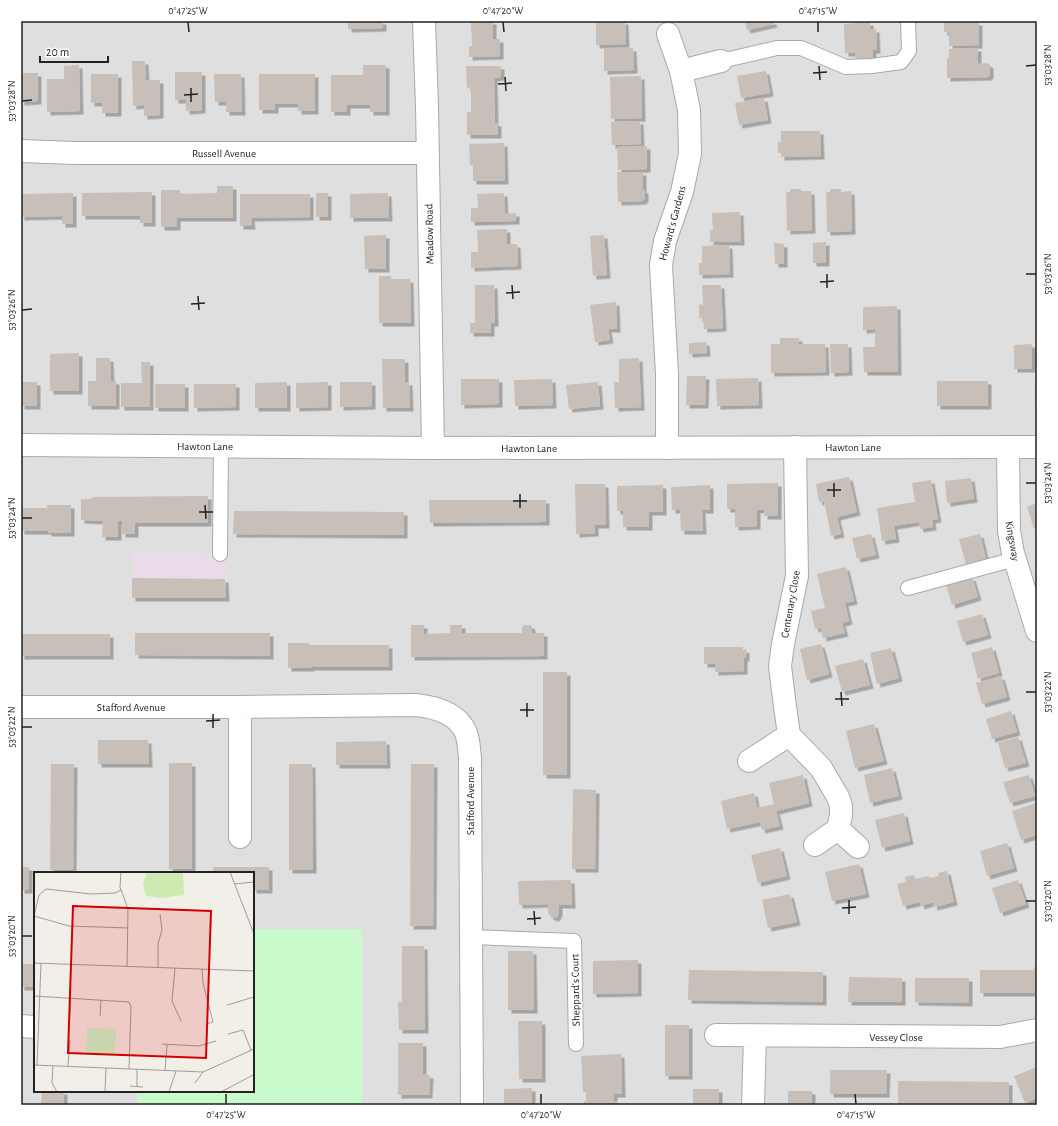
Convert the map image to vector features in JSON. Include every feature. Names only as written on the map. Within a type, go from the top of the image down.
[{"type":"street","name":"Meadow Road","points":[[424,21],[428,152],[433,448]]},
{"type":"street","name":"Howard's Gardens","points":[[667,448],[667,374],[661,265],[665,241],[682,192],[690,154],[689,110],[681,71],[668,34]]},
{"type":"street","points":[[681,71],[721,61]]},
{"type":"street","name":"Russell Avenue","points":[[21,151],[75,153],[428,152]]},
{"type":"street","name":"Hawton Lane","points":[[21,445],[433,448],[1037,447]]},
{"type":"street","name":"Centenary Close","points":[[789,735],[780,666],[797,576],[795,447]]},
{"type":"street","name":"Kingsway","points":[[1008,447],[1009,531],[1015,559],[1037,631]]},
{"type":"street","name":"Stafford Avenue","points":[[21,707],[416,705],[429,707],[451,715],[466,732],[470,758],[472,1105]]},
{"type":"street","points":[[240,707],[240,837]]},
{"type":"street","points":[[749,762],[789,735],[821,768],[838,797],[841,806],[841,815],[838,829],[815,844]]},
{"type":"street","points":[[838,829],[858,847]]},
{"type":"street","points":[[21,1026],[34,1027]]},
{"type":"street","name":"Vessey Close","points":[[716,1034],[755,1036],[1000,1037],[1037,1030]]},
{"type":"street","points":[[754,1105],[755,1036]]},
{"type":"lane","points":[[721,61],[777,48],[801,48],[846,67],[872,66],[901,62],[909,51],[908,21]]},
{"type":"lane","points":[[220,554],[221,446]]},
{"type":"lane","points":[[908,588],[1015,559]]},
{"type":"lane","name":"Sheppard's Court","points":[[472,937],[574,941],[576,1044]]},
{"type":"shaded area","points":[[21,21],[1037,21],[1037,1105],[21,1105]]},
{"type":"shaded area","points":[[132,552],[226,554],[226,598],[132,598]]},
{"type":"green space","points":[[254,929],[362,929],[362,1105],[137,1105],[137,1092],[254,1092]]},
{"type":"building","points":[[348,21],[383,21],[383,28],[348,29]]},
{"type":"building","points":[[471,21],[493,21],[493,39],[500,39],[500,56],[469,57],[469,46],[472,46]]},
{"type":"building","points":[[625,21],[626,44],[596,45],[596,22]]},
{"type":"building","points":[[745,21],[773,21],[774,24],[747,30]]},
{"type":"building","points":[[870,22],[870,29],[876,29],[877,50],[873,50],[873,61],[856,62],[855,53],[845,53],[844,24]]},
{"type":"building","points":[[979,22],[979,45],[949,46],[949,32],[944,32],[944,23]]},
{"type":"building","points":[[604,48],[633,48],[634,70],[604,71]]},
{"type":"building","points":[[978,48],[978,64],[987,63],[990,65],[990,75],[988,77],[947,78],[947,58],[949,58],[949,49]]},
{"type":"building","points":[[132,61],[145,61],[146,80],[160,80],[160,115],[144,116],[144,105],[133,106]]},
{"type":"building","points":[[79,65],[80,111],[47,112],[47,79],[64,79],[64,66]]},
{"type":"building","points":[[363,65],[386,65],[386,112],[370,112],[370,105],[347,105],[347,112],[331,112],[331,75],[363,75]]},
{"type":"building","points":[[466,66],[501,66],[501,77],[494,78],[495,123],[498,123],[498,135],[467,135],[467,112],[471,112],[471,87],[467,88]]},
{"type":"building","points":[[766,71],[770,93],[741,98],[737,76]]},
{"type":"building","points":[[175,72],[202,72],[202,110],[186,111],[186,100],[175,100]]},
{"type":"building","points":[[21,73],[38,73],[38,101],[21,102]]},
{"type":"building","points":[[91,74],[118,74],[118,113],[102,113],[102,103],[91,103]]},
{"type":"building","points":[[214,74],[241,74],[242,112],[226,112],[226,102],[215,102]]},
{"type":"building","points":[[259,74],[315,74],[315,111],[298,111],[298,104],[275,104],[275,110],[259,110]]},
{"type":"building","points":[[641,76],[642,118],[611,119],[610,77]]},
{"type":"building","points":[[764,98],[768,120],[739,125],[735,103]]},
{"type":"building","points":[[640,121],[641,144],[612,145],[611,122]]},
{"type":"building","points":[[781,131],[820,131],[821,156],[781,157],[781,153],[778,153],[778,142],[781,142]]},
{"type":"building","points":[[504,143],[505,181],[473,181],[473,165],[470,165],[469,144]]},
{"type":"building","points":[[647,146],[647,169],[618,170],[617,147]]},
{"type":"building","points":[[617,172],[643,172],[643,190],[645,190],[645,199],[643,201],[618,202]]},
{"type":"building","points":[[217,186],[233,186],[233,218],[177,218],[177,227],[161,227],[161,190],[180,190],[180,194],[217,193]]},
{"type":"building","points":[[790,189],[811,191],[812,230],[787,231],[786,192],[790,192]]},
{"type":"building","points":[[830,189],[841,189],[841,192],[851,191],[852,231],[827,232],[826,192],[830,192]]},
{"type":"building","points":[[152,192],[152,223],[140,223],[140,216],[82,216],[82,193]]},
{"type":"building","points":[[73,193],[73,224],[62,224],[62,216],[21,217],[21,194]]},
{"type":"building","points":[[316,193],[328,193],[328,217],[316,217]]},
{"type":"building","points":[[388,193],[389,218],[350,218],[350,194]]},
{"type":"building","points":[[504,193],[505,214],[516,213],[516,221],[471,222],[471,208],[478,208],[477,194]]},
{"type":"building","points":[[240,194],[310,194],[310,217],[251,218],[252,226],[240,226]]},
{"type":"building","points":[[740,212],[741,242],[710,242],[710,230],[713,230],[712,213]]},
{"type":"building","points":[[507,229],[507,244],[517,244],[518,266],[471,268],[471,252],[478,252],[477,230]]},
{"type":"building","points":[[386,235],[386,269],[365,269],[364,236]]},
{"type":"building","points":[[604,235],[607,275],[593,276],[590,236]]},
{"type":"building","points":[[826,242],[826,263],[813,263],[813,243]]},
{"type":"building","points":[[774,243],[784,244],[784,264],[775,264]]},
{"type":"building","points":[[729,245],[730,274],[699,275],[699,263],[702,263],[702,246]]},
{"type":"building","points":[[379,276],[391,276],[391,279],[410,279],[411,323],[379,323]]},
{"type":"building","points":[[475,285],[494,285],[495,323],[491,323],[491,333],[470,333],[470,323],[475,323]]},
{"type":"building","points":[[702,285],[721,285],[723,328],[704,329],[703,318],[699,318],[699,304],[703,305]]},
{"type":"building","points":[[616,302],[617,329],[608,329],[610,340],[595,342],[590,305]]},
{"type":"building","points":[[897,306],[898,372],[864,372],[863,347],[875,347],[875,329],[863,330],[863,307]]},
{"type":"building","points":[[780,338],[799,338],[799,344],[825,344],[826,372],[771,373],[771,344],[780,344]]},
{"type":"building","points":[[706,342],[707,353],[689,354],[689,343]]},
{"type":"building","points":[[830,344],[848,344],[849,372],[831,373]]},
{"type":"building","points":[[1032,344],[1032,369],[1014,369],[1014,345]]},
{"type":"building","points":[[79,353],[79,391],[50,391],[50,354]]},
{"type":"building","points":[[96,358],[110,358],[111,381],[116,381],[116,406],[88,406],[88,381],[96,381]]},
{"type":"building","points":[[639,358],[641,407],[615,408],[614,382],[619,382],[619,359]]},
{"type":"building","points":[[382,359],[405,359],[405,382],[409,382],[410,408],[383,408]]},
{"type":"building","points":[[141,362],[150,362],[150,407],[121,407],[121,383],[142,383]]},
{"type":"building","points":[[687,376],[706,376],[705,405],[686,405]]},
{"type":"building","points":[[758,378],[759,405],[717,406],[716,379]]},
{"type":"building","points":[[461,379],[499,379],[499,404],[461,405]]},
{"type":"building","points":[[552,379],[553,405],[515,406],[514,380]]},
{"type":"building","points":[[937,381],[988,381],[988,406],[937,406]]},
{"type":"building","points":[[1035,381],[1037,381],[1037,406],[1035,406]]},
{"type":"building","points":[[21,382],[37,382],[37,406],[21,406]]},
{"type":"building","points":[[287,382],[287,408],[255,408],[255,383]]},
{"type":"building","points":[[328,382],[328,407],[296,408],[296,383]]},
{"type":"building","points":[[340,382],[372,382],[372,406],[340,407]]},
{"type":"building","points":[[598,382],[600,406],[569,409],[566,385]]},
{"type":"building","points":[[155,384],[185,384],[185,408],[155,408]]},
{"type":"building","points":[[194,384],[236,384],[236,407],[194,408]]},
{"type":"building","points":[[849,477],[857,512],[837,517],[841,534],[831,536],[824,501],[819,502],[816,484]]},
{"type":"building","points":[[971,478],[974,499],[947,503],[945,481]]},
{"type":"building","points":[[931,480],[938,519],[932,520],[933,527],[920,529],[919,522],[894,526],[896,539],[882,541],[877,508],[915,502],[912,483]]},
{"type":"building","points":[[778,483],[778,516],[764,516],[764,509],[757,510],[757,526],[735,527],[735,509],[727,509],[727,484]]},
{"type":"building","points":[[575,484],[605,484],[606,525],[595,525],[595,533],[576,534]]},
{"type":"building","points":[[663,485],[663,512],[649,512],[649,527],[623,527],[623,511],[617,511],[617,486]]},
{"type":"building","points":[[710,485],[710,510],[702,510],[703,531],[681,531],[680,510],[672,510],[671,487]]},
{"type":"building","points":[[208,496],[208,523],[135,523],[135,534],[122,534],[122,521],[118,521],[118,537],[102,537],[103,521],[81,520],[81,499],[92,499],[91,497]]},
{"type":"building","points":[[429,500],[546,500],[546,522],[430,523]]},
{"type":"building","points":[[1037,503],[1037,528],[1034,529],[1027,507]]},
{"type":"building","points":[[47,505],[71,505],[71,533],[21,531],[21,508],[47,508]]},
{"type":"building","points":[[234,511],[404,512],[404,535],[233,534]]},
{"type":"building","points":[[871,534],[876,555],[857,559],[852,538]]},
{"type":"building","points":[[980,534],[986,559],[966,565],[959,539]]},
{"type":"building","points":[[846,567],[854,601],[845,603],[849,621],[842,623],[845,633],[823,638],[821,628],[815,629],[811,611],[825,608],[817,574]]},
{"type":"building","points":[[972,577],[978,597],[952,605],[946,584]]},
{"type":"building","points":[[132,578],[225,579],[226,598],[132,598]]},
{"type":"building","points":[[982,614],[988,635],[963,642],[957,621]]},
{"type":"building","points":[[411,625],[424,625],[424,634],[450,633],[450,625],[462,625],[462,633],[522,633],[522,628],[524,625],[530,625],[532,627],[532,633],[544,633],[544,656],[411,657]]},
{"type":"building","points":[[135,633],[270,633],[270,656],[135,655]]},
{"type":"building","points":[[21,634],[110,634],[110,656],[21,656]]},
{"type":"building","points":[[288,643],[309,643],[309,645],[389,645],[389,667],[288,668]]},
{"type":"building","points":[[821,644],[829,674],[807,680],[800,649]]},
{"type":"building","points":[[704,647],[743,647],[743,650],[746,649],[744,671],[715,672],[715,664],[704,664]]},
{"type":"building","points":[[992,647],[999,673],[978,679],[971,653]]},
{"type":"building","points":[[891,648],[899,678],[877,684],[870,653]]},
{"type":"building","points":[[863,659],[870,685],[842,692],[835,666]]},
{"type":"building","points":[[543,672],[567,672],[567,775],[543,775]]},
{"type":"building","points":[[1001,676],[1007,697],[982,704],[976,683]]},
{"type":"building","points":[[1011,711],[1017,732],[992,739],[986,719]]},
{"type":"building","points":[[874,724],[884,761],[855,768],[846,731]]},
{"type":"building","points":[[1018,737],[1026,763],[1005,768],[998,743]]},
{"type":"building","points":[[98,740],[148,740],[149,764],[98,764]]},
{"type":"building","points":[[386,741],[387,765],[336,765],[336,742]]},
{"type":"building","points":[[169,763],[192,763],[192,869],[169,869]]},
{"type":"building","points":[[51,764],[74,764],[73,870],[50,870]]},
{"type":"building","points":[[289,764],[312,764],[313,870],[289,870]]},
{"type":"building","points":[[411,764],[434,764],[433,926],[410,926]]},
{"type":"building","points":[[892,768],[899,796],[870,803],[864,775]]},
{"type":"building","points":[[803,775],[809,803],[776,811],[780,826],[762,830],[760,822],[727,829],[721,801],[754,793],[757,808],[774,804],[769,783]]},
{"type":"building","points":[[1029,775],[1035,796],[1010,803],[1003,782]]},
{"type":"building","points":[[573,789],[596,790],[595,869],[572,869]]},
{"type":"building","points":[[1036,803],[1037,835],[1021,840],[1012,811]]},
{"type":"building","points":[[904,813],[910,841],[882,848],[875,820]]},
{"type":"building","points":[[1007,843],[1014,868],[987,876],[980,851]]},
{"type":"building","points":[[780,848],[787,876],[758,883],[751,855]]},
{"type":"building","points":[[859,864],[866,894],[832,901],[825,872]]},
{"type":"building","points":[[21,867],[29,867],[29,890],[21,890]]},
{"type":"building","points":[[213,867],[269,867],[269,890],[254,890],[254,872],[214,872]]},
{"type":"building","points":[[947,871],[954,902],[934,907],[933,902],[921,906],[920,902],[903,906],[897,884],[906,882],[905,877],[914,875],[915,879],[929,876],[929,878],[939,876],[938,873]]},
{"type":"building","points":[[571,880],[572,905],[559,905],[559,913],[556,918],[551,917],[548,913],[548,904],[519,905],[518,881]]},
{"type":"building","points":[[1018,880],[1026,904],[1000,913],[992,888]]},
{"type":"building","points":[[790,894],[797,922],[768,928],[762,900]]},
{"type":"building","points":[[402,946],[424,946],[425,1030],[399,1030],[398,1002],[402,1002]]},
{"type":"building","points":[[508,951],[533,951],[534,1010],[508,1010]]},
{"type":"building","points":[[638,960],[638,993],[593,994],[593,961]]},
{"type":"building","points":[[21,964],[34,964],[34,987],[21,987]]},
{"type":"building","points":[[1034,967],[1037,967],[1037,997],[1035,997],[1035,993],[980,993],[980,970],[1034,970]]},
{"type":"building","points":[[689,970],[823,972],[823,1002],[688,1000]]},
{"type":"building","points":[[849,977],[902,978],[902,1002],[848,1002]]},
{"type":"building","points":[[915,978],[969,978],[969,1003],[915,1002]]},
{"type":"building","points":[[518,1021],[542,1021],[542,1079],[519,1079]]},
{"type":"building","points":[[665,1025],[689,1025],[689,1076],[665,1076]]},
{"type":"building","points":[[398,1043],[423,1043],[423,1074],[430,1075],[429,1095],[398,1095]]},
{"type":"building","points":[[621,1054],[622,1094],[614,1094],[614,1101],[617,1101],[617,1105],[584,1105],[584,1101],[586,1101],[586,1092],[583,1092],[581,1056]]},
{"type":"building","points":[[1037,1067],[1037,1098],[1025,1103],[1014,1076]]},
{"type":"building","points":[[830,1070],[887,1070],[886,1094],[830,1094]]},
{"type":"building","points":[[898,1081],[1009,1082],[1009,1105],[898,1105]]},
{"type":"building","points":[[532,1088],[532,1105],[504,1105],[504,1089]]},
{"type":"building","points":[[693,1089],[719,1089],[719,1105],[693,1105]]},
{"type":"building","points":[[788,1091],[812,1091],[812,1105],[788,1105]]},
{"type":"building","points":[[42,1092],[64,1092],[64,1105],[41,1105]]}]
